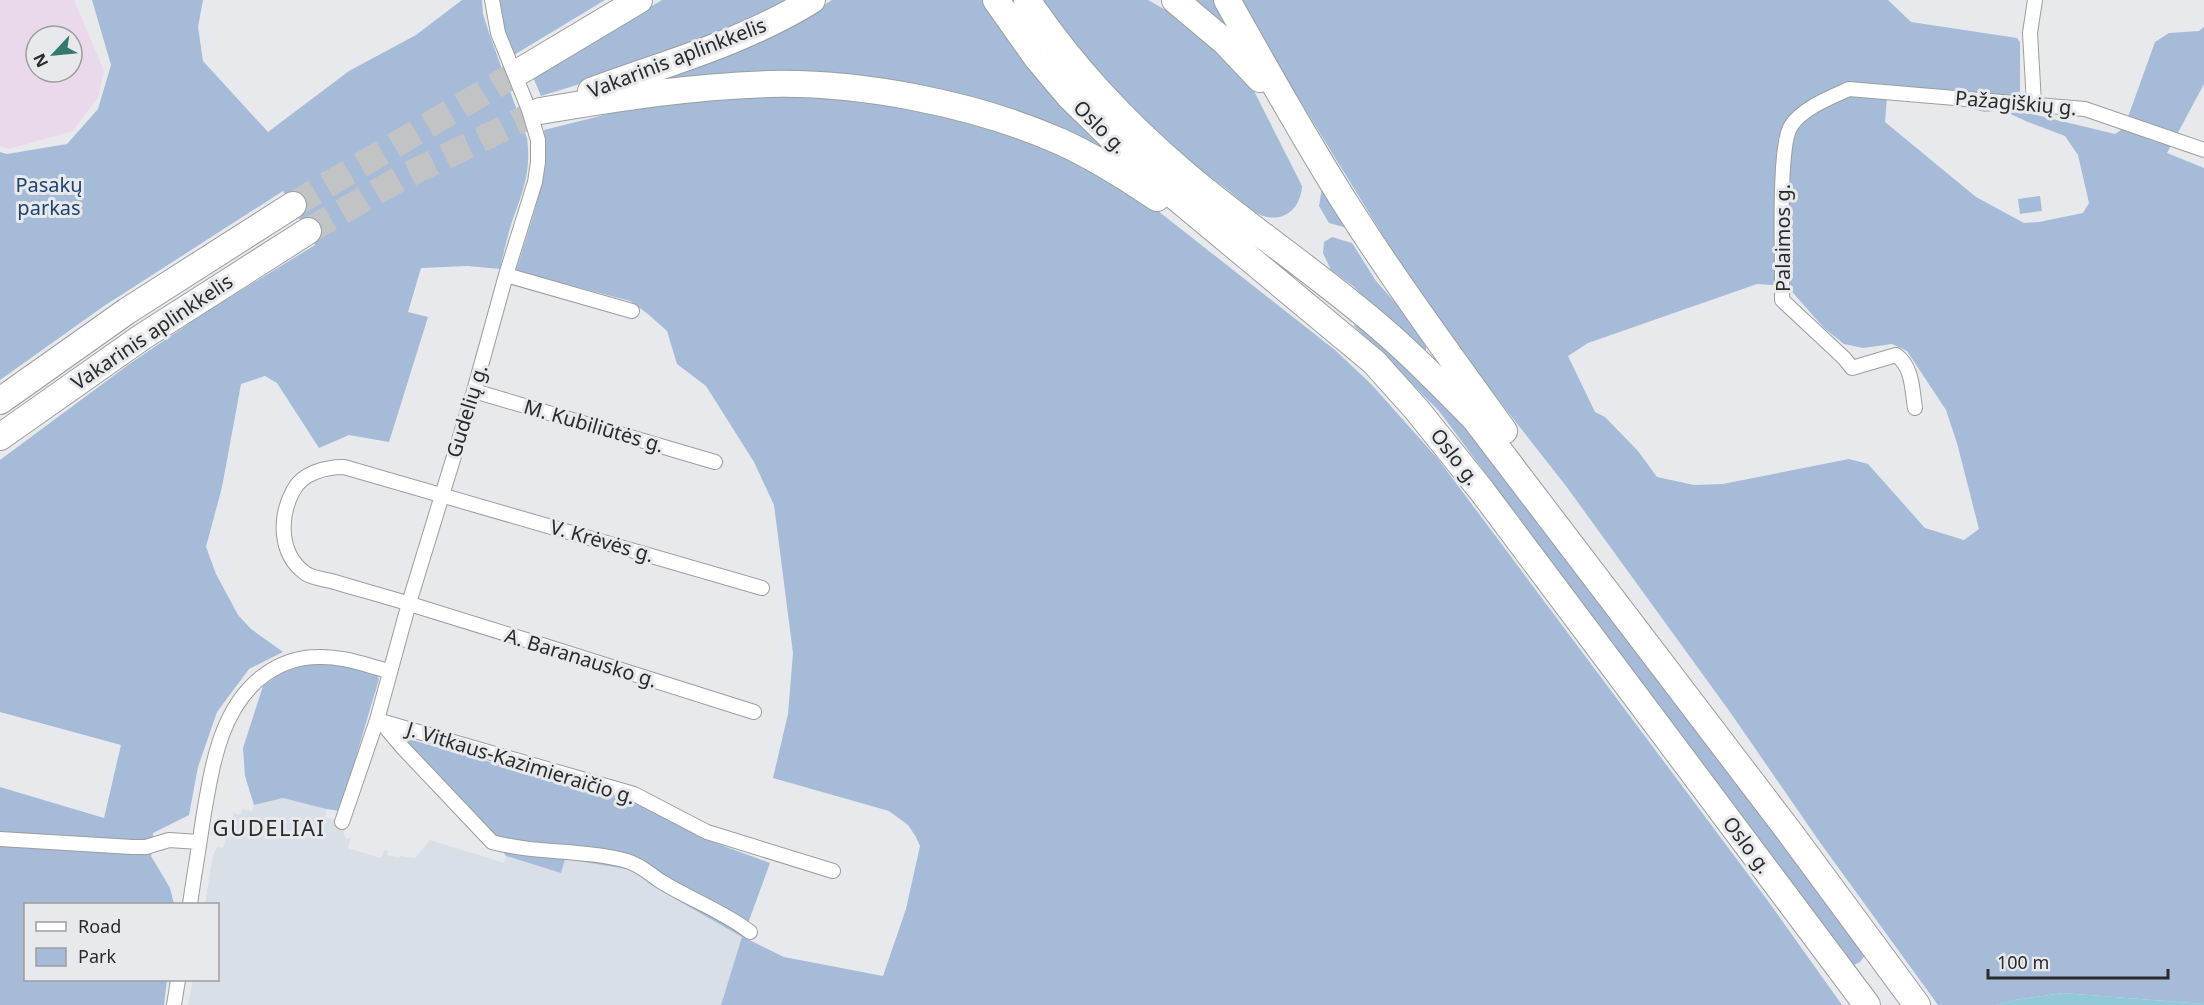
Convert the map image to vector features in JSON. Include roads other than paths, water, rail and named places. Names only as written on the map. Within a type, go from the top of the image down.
[{"type":"highway","name":"Vakarinis aplinkkelis","points":[[812,0],[770,24],[714,48],[636,74],[540,111],[636,95],[773,84],[876,92],[938,102],[996,117],[1060,141],[1133,182],[1237,250]]},
{"type":"highway","name":"Oslo g.","points":[[996,0],[1037,58],[1069,96],[1154,179],[1374,362],[1418,410],[1868,1005]]},
{"type":"highway","name":"Oslo g.","points":[[1027,0],[1063,51],[1096,90],[1139,132],[1186,175],[1383,329],[1475,419],[1791,834],[1917,1005]]},
{"type":"highway","points":[[1175,0],[1233,51],[1265,85],[1301,131]]},
{"type":"highway","points":[[1227,0],[1301,131],[1418,313],[1694,689],[1791,834]]},
{"type":"highway","points":[[522,70],[633,2]]},
{"type":"highway","name":"Vakarinis aplinkkelis","points":[[0,401],[127,311],[293,206]]},
{"type":"highway","name":"Vakarinis aplinkkelis","points":[[0,437],[142,337],[308,231]]},
{"type":"street","name":"Gudelių g.","points":[[342,822],[382,722],[389,671],[535,182],[538,140],[498,33],[492,0]]},
{"type":"street","points":[[2034,103],[2030,33],[2035,0]]},
{"type":"street","name":"Pažagiškių g.","points":[[1824,100],[1849,89],[2085,109],[2204,150]]},
{"type":"street","name":"Palaimos g.","points":[[1824,100],[1796,119],[1789,128],[1783,152],[1782,300],[1852,368],[1896,356],[1903,360],[1908,368],[1915,408]]},
{"type":"street","points":[[506,275],[632,310]]},
{"type":"street","name":"M. Kubiliūtės g.","points":[[474,391],[715,462]]},
{"type":"street","name":"V. Krėvės g.","points":[[409,603],[307,574],[293,561],[282,529],[285,508],[296,486],[315,472],[344,467],[762,588]]},
{"type":"street","name":"A. Baranausko g.","points":[[409,603],[754,712]]},
{"type":"street","points":[[190,903],[211,770],[229,716],[247,690],[280,665],[316,656],[342,658],[389,671]]},
{"type":"street","points":[[382,722],[403,748],[492,842],[509,847],[577,853],[628,861],[645,869],[662,882],[731,918],[750,932]]},
{"type":"street","name":"J. Vitkaus-Kazimieraičio g.","points":[[382,722],[634,794],[707,832],[833,871]]},
{"type":"street","points":[[0,839],[112,847],[146,847],[179,839],[200,842]]},
{"type":"street","points":[[174,1005],[178,981]]},
{"type":"tunnel","points":[[293,205],[522,70]]},
{"type":"tunnel","points":[[308,231],[401,178],[540,111]]},
{"type":"district","name":"GUDELIAI","points":[[269,828]]},
{"type":"park label","name":"Pasakų parkas","points":[[49,196]]}]
